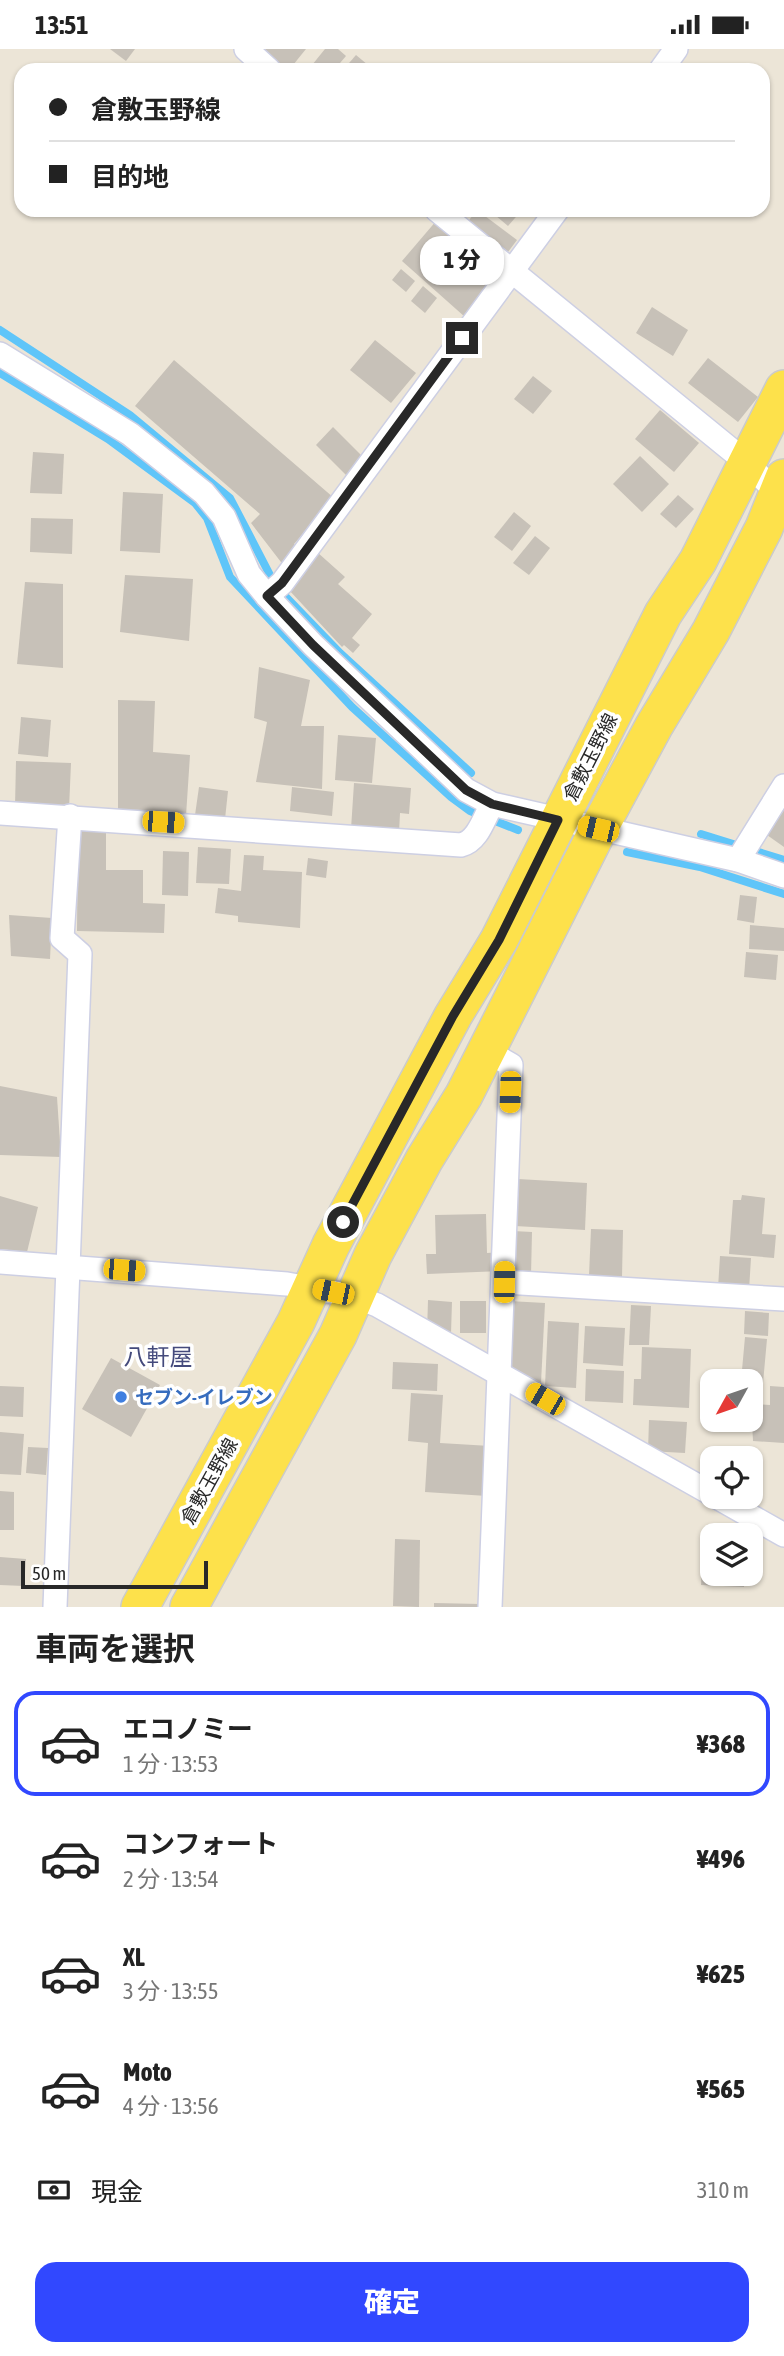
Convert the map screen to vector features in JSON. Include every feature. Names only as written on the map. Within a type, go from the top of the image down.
[{"type":"main road","name":"倉敷玉野線","points":[[141,1607],[453,1016],[499,940],[663,614],[698,561],[784,389]]},
{"type":"main road","points":[[189,1607],[338,1335],[354,1296],[424,1160],[487,1051],[598,829],[654,726],[711,631],[782,489]]},
{"type":"street","points":[[246,49],[261,63]]},
{"type":"street","points":[[665,63],[676,49]]},
{"type":"street","points":[[446,217],[747,464],[782,489]]},
{"type":"street","points":[[274,589],[552,217]]},
{"type":"street","points":[[0,354],[130,434],[204,493],[224,517],[249,574],[274,589],[313,645],[466,790],[486,814],[558,820],[598,829],[744,850],[784,876]]},
{"type":"street","points":[[744,850],[784,786]]},
{"type":"street","points":[[0,813],[70,815],[461,845],[469,843],[486,814]]},
{"type":"street","points":[[55,1607],[70,1266],[79,954],[62,938],[70,815]]},
{"type":"street","points":[[487,1051],[511,1065],[500,1373],[492,1493],[490,1607]]},
{"type":"street","points":[[0,1262],[312,1287],[354,1296],[377,1305],[700,1487]]},
{"type":"street","points":[[504,1282],[784,1299]]},
{"type":"street","points":[[738,1509],[784,1535]]},
{"type":"building","points":[[110,49],[135,49],[126,61]]},
{"type":"building","points":[[260,49],[306,49],[295,63],[279,63]]},
{"type":"building","points":[[325,49],[338,49],[346,56],[340,63],[314,63]]},
{"type":"building","points":[[356,55],[366,63],[349,63]]},
{"type":"building","points":[[472,217],[486,217],[517,240],[505,256],[466,224]]},
{"type":"building","points":[[497,217],[516,217],[508,226]]},
{"type":"building","points":[[437,220],[497,272],[465,317],[402,261]]},
{"type":"building","points":[[401,269],[415,281],[406,292],[392,280]]},
{"type":"building","points":[[423,286],[437,298],[425,313],[411,301]]},
{"type":"building","points":[[652,307],[688,330],[673,356],[636,333]]},
{"type":"building","points":[[375,340],[416,373],[391,403],[350,370]]},
{"type":"building","points":[[708,358],[758,397],[738,422],[688,383]]},
{"type":"building","points":[[174,360],[334,498],[294,544],[300,551],[284,566],[251,523],[260,514],[135,406]]},
{"type":"building","points":[[533,376],[552,391],[533,414],[514,399]]},
{"type":"building","points":[[660,410],[699,443],[674,472],[635,439]]},
{"type":"building","points":[[333,427],[363,457],[346,475],[316,445]]},
{"type":"building","points":[[33,452],[64,454],[62,494],[30,493]]},
{"type":"building","points":[[640,456],[669,484],[642,512],[613,484]]},
{"type":"building","points":[[123,492],[163,494],[160,553],[120,551]]},
{"type":"building","points":[[678,495],[694,509],[676,528],[660,514]]},
{"type":"building","points":[[514,512],[531,526],[512,551],[494,537]]},
{"type":"building","points":[[31,518],[73,519],[72,554],[30,552]]},
{"type":"building","points":[[535,536],[550,548],[529,575],[513,563]]},
{"type":"building","points":[[317,552],[345,577],[338,584],[372,614],[352,638],[360,645],[353,653],[344,645],[342,647],[289,590]]},
{"type":"building","points":[[125,575],[193,579],[189,641],[120,632]]},
{"type":"building","points":[[25,582],[63,584],[63,668],[17,664]]},
{"type":"building","points":[[259,667],[310,680],[301,726],[324,726],[322,789],[256,782],[267,722],[254,718]]},
{"type":"building","points":[[118,700],[155,701],[153,752],[190,755],[186,816],[118,813]]},
{"type":"building","points":[[21,717],[51,720],[48,757],[18,754]]},
{"type":"building","points":[[338,735],[376,738],[372,783],[335,780]]},
{"type":"building","points":[[16,761],[71,763],[69,809],[15,807]]},
{"type":"building","points":[[354,783],[411,788],[409,814],[400,813],[399,833],[351,829]]},
{"type":"building","points":[[199,787],[228,791],[225,819],[195,815]]},
{"type":"building","points":[[292,787],[334,792],[332,816],[290,811]]},
{"type":"building","points":[[784,810],[784,847],[767,835]]},
{"type":"building","points":[[78,825],[106,825],[106,870],[143,870],[143,903],[165,904],[164,933],[77,931]]},
{"type":"building","points":[[198,847],[231,849],[229,884],[196,883]]},
{"type":"building","points":[[163,851],[189,852],[188,896],[162,895]]},
{"type":"building","points":[[244,855],[264,856],[263,870],[302,872],[300,928],[238,922],[238,916],[215,913],[218,888],[241,891]]},
{"type":"building","points":[[308,858],[328,861],[326,878],[306,875]]},
{"type":"building","points":[[740,895],[757,897],[754,923],[737,920]]},
{"type":"building","points":[[9,915],[52,918],[50,959],[11,956]]},
{"type":"building","points":[[750,925],[784,928],[784,951],[749,949]]},
{"type":"building","points":[[746,952],[778,955],[776,980],[744,977]]},
{"type":"building","points":[[0,1086],[57,1097],[61,1157],[0,1155]]},
{"type":"building","points":[[518,1179],[587,1183],[585,1230],[515,1226]]},
{"type":"building","points":[[742,1195],[765,1198],[762,1234],[776,1235],[774,1258],[729,1254],[733,1200],[741,1200]]},
{"type":"building","points":[[0,1196],[38,1207],[27,1252],[0,1249]]},
{"type":"building","points":[[486,1214],[487,1253],[501,1252],[502,1271],[427,1274],[426,1254],[436,1254],[435,1215]]},
{"type":"building","points":[[591,1229],[623,1230],[622,1277],[589,1276]]},
{"type":"building","points":[[513,1231],[532,1232],[531,1276],[512,1275]]},
{"type":"building","points":[[720,1256],[751,1258],[749,1290],[718,1288]]},
{"type":"building","points":[[428,1300],[452,1302],[451,1333],[427,1332]]},
{"type":"building","points":[[460,1301],[486,1301],[486,1333],[460,1333]]},
{"type":"building","points":[[509,1301],[545,1303],[541,1383],[508,1372]]},
{"type":"building","points":[[631,1305],[651,1306],[649,1345],[629,1345]]},
{"type":"building","points":[[745,1311],[769,1313],[768,1336],[744,1334]]},
{"type":"building","points":[[548,1321],[579,1323],[576,1388],[545,1386]]},
{"type":"building","points":[[585,1326],[625,1328],[623,1366],[583,1363]]},
{"type":"building","points":[[745,1337],[767,1339],[763,1383],[763,1369],[742,1369]]},
{"type":"building","points":[[642,1347],[691,1349],[689,1408],[633,1405],[634,1379],[641,1379]]},
{"type":"building","name":"セブン-イレブン","points":[[111,1358],[160,1385],[131,1437],[82,1409]]},
{"type":"building","points":[[393,1362],[438,1364],[437,1391],[392,1389]]},
{"type":"building","points":[[586,1369],[624,1371],[623,1403],[585,1401]]},
{"type":"building","points":[[0,1386],[24,1387],[23,1417],[0,1416]]},
{"type":"building","points":[[770,1386],[784,1387],[784,1443],[753,1441],[753,1432],[763,1432],[763,1405],[770,1405]]},
{"type":"building","points":[[411,1393],[443,1395],[440,1443],[490,1446],[487,1496],[425,1492],[428,1443],[408,1441]]},
{"type":"building","points":[[649,1420],[687,1422],[685,1453],[648,1451]]},
{"type":"building","points":[[0,1432],[24,1434],[21,1475],[0,1474]]},
{"type":"building","points":[[28,1447],[48,1448],[46,1475],[26,1473]]},
{"type":"building","points":[[0,1491],[14,1492],[14,1530],[0,1530]]},
{"type":"building","points":[[395,1539],[420,1540],[419,1607],[393,1606]]},
{"type":"building","points":[[0,1557],[26,1559],[24,1586],[0,1585]]},
{"type":"building","points":[[434,1603],[480,1604],[480,1607],[434,1607]]},
{"type":"waterway","points":[[0,330],[130,415],[230,498],[270,575],[286,597],[340,653],[471,773]]},
{"type":"waterway","points":[[0,373],[108,439],[195,503],[207,518],[230,577],[352,707],[451,797],[470,811],[518,830]]},
{"type":"waterway","points":[[701,834],[784,860]]},
{"type":"waterway","points":[[627,852],[700,867],[784,894]]},
{"type":"place","name":"セブン-イレブン","points":[[121,1397]]},
{"type":"district","name":"八軒屋","points":[[158,1357]]},
{"type":"route","points":[[343,1222],[453,1016],[499,940],[558,820],[492,804],[466,790],[313,645],[267,596],[282,583],[462,338]]}]
